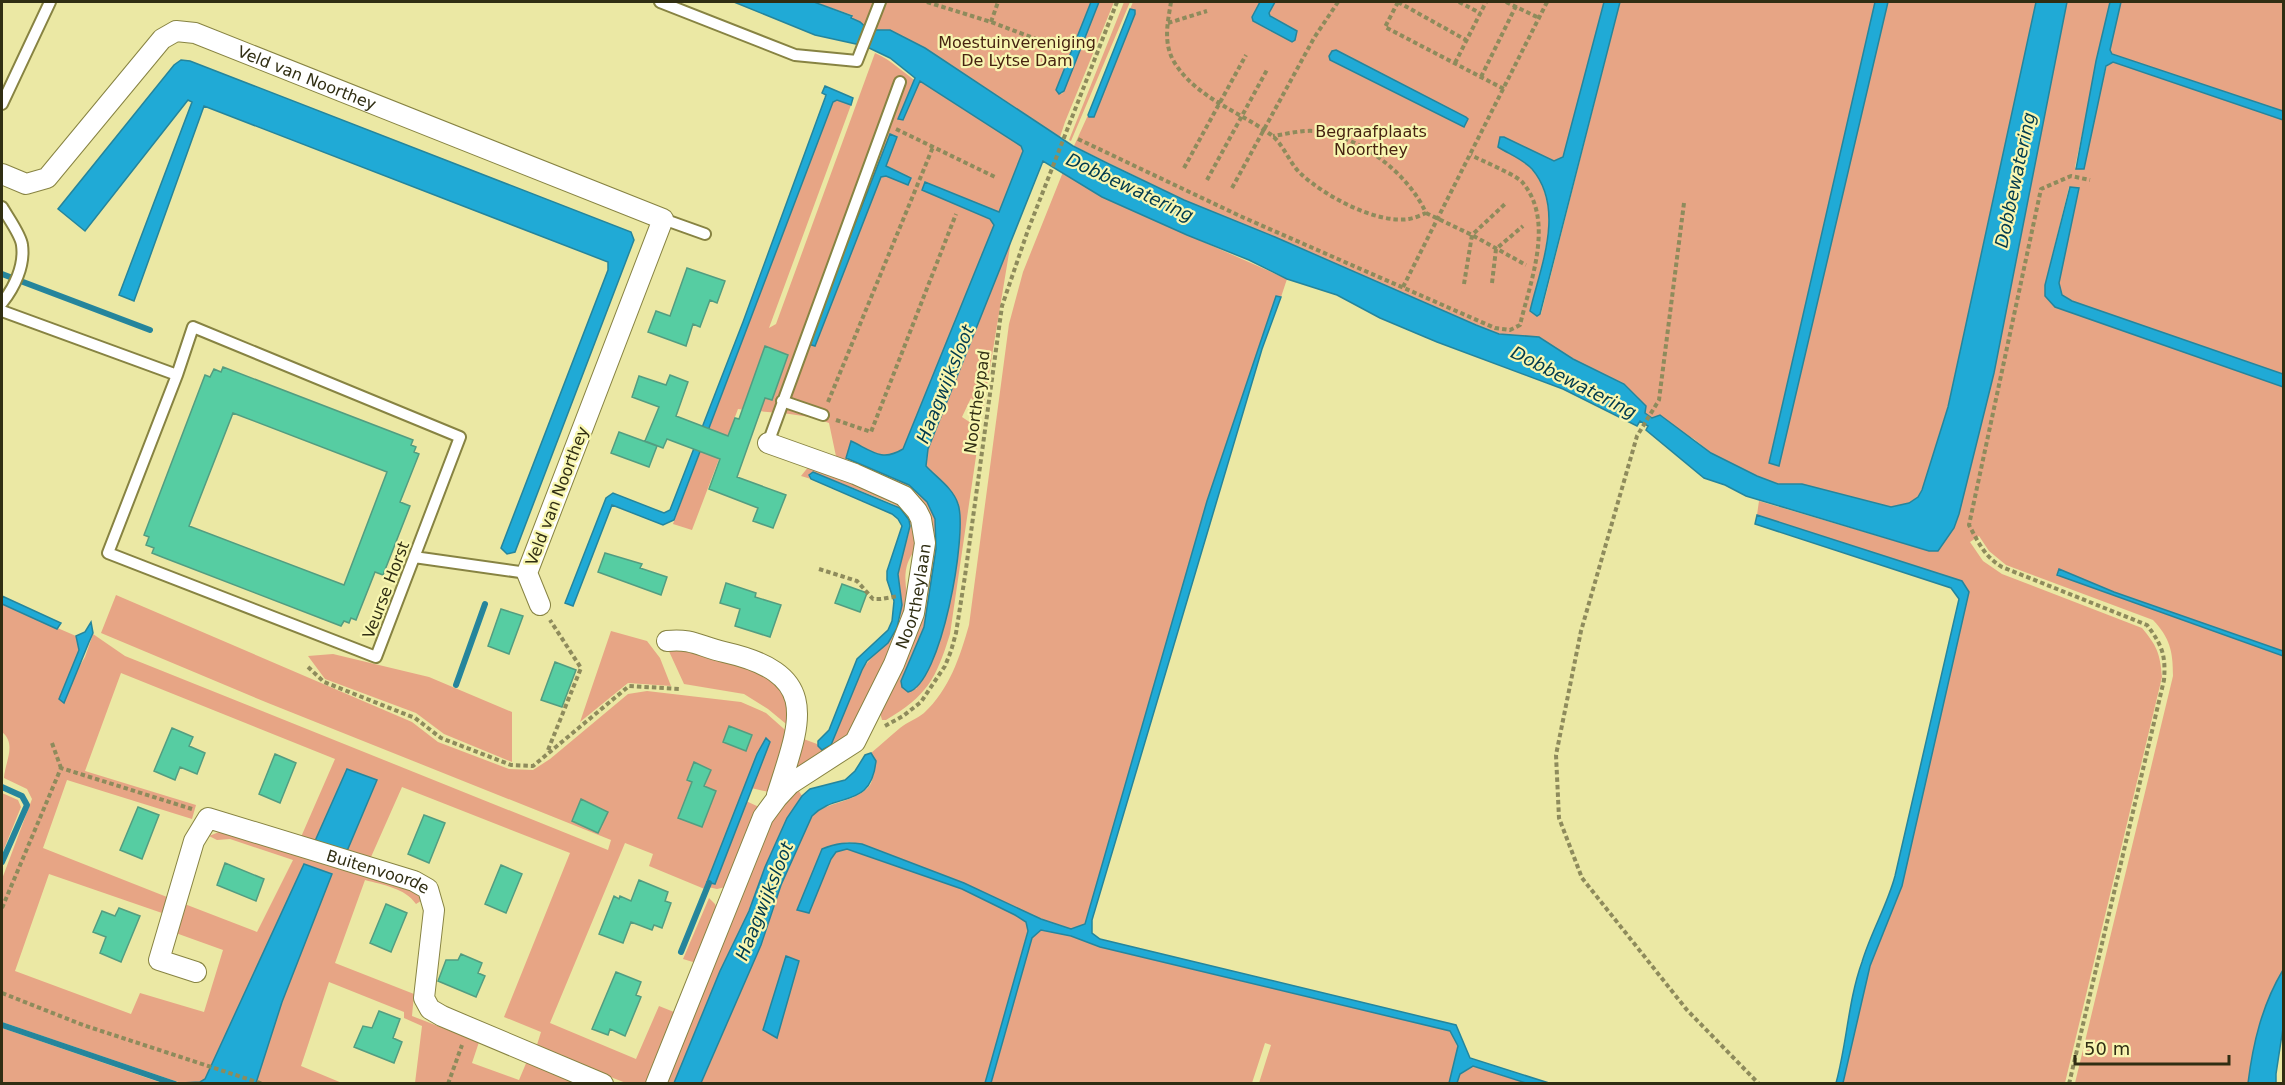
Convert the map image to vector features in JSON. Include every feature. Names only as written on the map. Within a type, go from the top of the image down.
[{"type":"street","name":"Veld van Noorthey","points":[[2,174],[26,184],[47,178],[162,39],[176,31],[195,33],[663,219],[527,573],[540,604]]},
{"type":"street","name":"Noortheylaan","points":[[656,1083],[763,817],[790,784],[855,742],[894,664],[914,613],[925,543],[924,528],[917,511],[904,496],[855,474],[768,443]]},
{"type":"street","name":"Noortheylaan","points":[[667,641],[683,639],[754,660],[774,670],[786,681],[796,702],[798,721],[796,736],[777,798]]},
{"type":"street","points":[[196,972],[159,960],[194,842],[208,818]]},
{"type":"street","name":"Buitenvoorde","points":[[208,818],[414,881],[428,889],[434,910],[424,998],[430,1009],[603,1083]]},
{"type":"lane","points":[[2,104],[50,2]]},
{"type":"lane","points":[[660,2],[795,55],[857,62],[878,7]]},
{"type":"lane","points":[[768,443],[900,82]]},
{"type":"lane","points":[[2,207],[22,244],[20,270],[10,293],[2,303]]},
{"type":"lane","name":"Veld van Noorthey","points":[[663,219],[705,234]]},
{"type":"lane","points":[[2,311],[177,375]]},
{"type":"lane","name":"Veurse Horst","points":[[193,327],[460,437],[376,657],[108,553],[177,375],[193,327]]},
{"type":"lane","points":[[782,401],[823,415]]},
{"type":"lane","points":[[414,557],[527,573]]},
{"type":"path","points":[[927,2],[991,22],[1052,45]]},
{"type":"path","points":[[991,22],[998,2]]},
{"type":"path","name":"Noortheypad","points":[[884,727],[921,702],[945,666],[951,651],[956,633],[1002,306],[1028,230],[1117,2]]},
{"type":"path","points":[[1172,2],[1166,33],[1172,57],[1186,79],[1218,103],[1273,136],[1300,173],[1339,200],[1372,215],[1408,219],[1426,213]]},
{"type":"path","points":[[1232,188],[1314,38],[1338,2]]},
{"type":"path","points":[[1466,40],[1398,2],[1385,27],[1504,88]]},
{"type":"path","points":[[1460,2],[1480,13]]},
{"type":"path","points":[[1455,63],[1486,2]]},
{"type":"path","points":[[1506,2],[1539,18]]},
{"type":"path","points":[[1403,287],[1547,2]]},
{"type":"path","points":[[1481,77],[1516,6]]},
{"type":"path","points":[[1168,23],[1207,11]]},
{"type":"path","points":[[1184,168],[1246,55]]},
{"type":"path","points":[[1207,180],[1268,68]]},
{"type":"path","points":[[884,123],[995,177]]},
{"type":"path","points":[[1273,136],[1314,131],[1343,139],[1370,151],[1397,171],[1418,194],[1426,213],[1526,265]]},
{"type":"path","points":[[1078,139],[1240,216],[1496,328],[1510,330],[1520,325],[1538,246],[1540,226],[1536,205],[1522,181],[1471,155]]},
{"type":"path","points":[[933,147],[823,415],[871,432],[956,214]]},
{"type":"path","points":[[2069,1083],[2164,680],[2165,662],[2161,644],[2147,625],[1991,561],[1983,552],[1969,525],[2041,189],[2071,176],[2090,180]]},
{"type":"path","points":[[1464,284],[1472,235],[1506,203]]},
{"type":"path","points":[[1684,203],[1659,400],[1637,436],[1581,631],[1556,755],[1559,818],[1582,878],[1687,1010],[1759,1083]]},
{"type":"path","points":[[1491,283],[1496,249],[1523,226]]},
{"type":"path","points":[[819,569],[857,581],[873,599],[891,597]]},
{"type":"path","points":[[540,604],[581,668],[548,752]]},
{"type":"path","points":[[308,667],[324,682],[415,718],[441,738],[511,765],[533,766],[629,686],[680,689]]},
{"type":"path","points":[[2,908],[61,768],[51,743]]},
{"type":"path","points":[[61,768],[196,811],[208,818]]},
{"type":"path","points":[[2,993],[83,1024],[263,1083]]},
{"type":"path","points":[[447,1083],[468,1027]]},
{"type":"green space","name":"Moestuinvereniging De Lytse Dam","points":[[814,2],[1091,2],[1056,90],[1062,94],[1099,2],[1114,2],[1060,137],[925,48],[890,30],[869,30],[851,18],[852,15]]},
{"type":"green space","points":[[1124,2],[1130,2],[1071,141],[1069,140]]},
{"type":"green space","name":"Begraafplaats Noorthey","points":[[1133,2],[1260,2],[1252,17],[1295,40],[1297,31],[1271,17],[1269,13],[1275,2],[1604,2],[1563,157],[1554,161],[1498,147],[1532,170],[1542,185],[1547,202],[1549,220],[1547,239],[1530,311],[1537,316],[1541,314],[1620,2],[1875,2],[1769,462],[1779,466],[1888,2],[2036,2],[1948,406],[1918,497],[1909,503],[1891,507],[1802,484],[1778,484],[1757,476],[1711,453],[1694,439],[1645,413],[1624,384],[1573,359],[1539,337],[1499,334],[1476,325],[1184,200],[1074,146],[1088,115],[1094,117],[1135,14],[1133,9],[1130,9]]},
{"type":"green space","points":[[2067,2],[2110,2],[2076,169],[2107,66],[2113,62],[2283,120],[2283,374],[2072,301],[2062,295],[2059,283],[2079,188],[2069,187],[2045,285],[2045,296],[2056,307],[2283,387],[2283,651],[2114,592],[2060,570],[2057,574],[2283,656],[2283,970],[2269,997],[2260,1025],[2248,1083],[2075,1083],[2173,676],[2171,652],[2167,639],[2153,620],[2006,565],[1989,551],[1979,536],[1970,542],[1983,561],[2002,574],[2142,628],[2157,650],[2160,662],[2162,677],[2065,1083],[1843,1083],[1870,966],[1902,886],[1968,592],[1962,581],[1757,515],[1759,501],[1929,551],[1954,528],[1994,373]]},
{"type":"green space","points":[[2121,2],[2283,2],[2283,111],[2111,54]]},
{"type":"green space","points":[[875,53],[1021,146],[1023,152],[999,212],[996,212],[994,225],[903,449],[896,453],[883,455],[851,442],[846,459],[909,485],[927,502],[935,519],[936,549],[924,627],[901,681],[916,689],[931,663],[960,525],[954,497],[926,466],[928,449],[1011,241],[983,410],[971,398],[962,417],[980,429],[950,634],[940,663],[928,685],[911,703],[886,720],[882,720],[879,709],[896,674],[925,515],[837,461],[829,423],[796,415],[738,409],[692,530],[673,524],[833,101],[837,100],[851,105],[769,328],[776,324]]},
{"type":"green space","points":[[1063,172],[1102,197],[1287,279],[1281,297],[1276,296],[1207,501],[1085,924],[1071,929],[1041,919],[964,883],[862,844],[848,842],[822,849],[798,910],[809,912],[831,859],[836,852],[847,849],[962,889],[1026,922],[1028,930],[985,1083],[701,1084],[761,945],[781,885],[812,816],[825,807],[857,795],[870,785],[876,761],[871,753],[933,704],[947,683],[957,661],[969,625],[1009,324],[1023,272]]},
{"type":"green space","points":[[809,466],[818,466],[910,509],[916,549],[907,564],[906,571],[909,611],[850,736],[795,778],[796,756],[801,738],[818,746],[831,745],[862,670],[896,631],[900,616],[898,571],[910,526],[908,518],[891,503],[813,472],[809,477],[811,479],[801,476]]},
{"type":"green space","points":[[116,595],[412,722],[438,742],[509,769],[533,770],[550,759],[628,694],[647,691],[741,702],[766,713],[792,736],[769,792],[751,788],[770,742],[766,738],[715,884],[746,801],[759,807],[726,887],[717,889],[708,887],[707,890],[649,866],[653,854],[625,843],[550,1023],[636,1059],[659,1006],[679,1014],[651,1083],[626,1083],[536,1048],[541,1032],[504,1017],[570,853],[402,787],[371,857],[347,851],[377,781],[348,769],[315,841],[301,837],[335,759],[121,673],[85,771],[196,805],[192,819],[67,780],[43,848],[167,897],[162,913],[49,874],[15,971],[131,1014],[140,993],[204,1012],[223,950],[173,932],[182,903],[257,932],[293,860],[230,839],[217,840],[209,836],[230,831],[411,886],[424,899],[416,904],[400,891],[365,880],[335,963],[414,994],[412,1016],[479,1042],[472,1063],[519,1080],[527,1061],[585,1083],[415,1083],[422,1026],[404,1018],[404,1012],[329,982],[301,1066],[342,1083],[256,1083],[282,1002],[332,874],[305,864],[205,1079],[200,1082],[181,1083],[2,1022],[2,879],[32,799],[27,789],[4,778],[9,742],[2,732],[2,604],[76,636],[79,650],[60,699],[85,657],[93,634],[125,656],[608,850],[611,840],[268,703],[101,633]]},
{"type":"green space","points":[[611,631],[647,641],[660,658],[671,686],[628,683],[580,722]]},
{"type":"green space","points":[[667,647],[706,651],[784,682],[791,728],[768,709],[744,694],[684,684]]},
{"type":"green space","points":[[333,654],[429,677],[512,712],[512,762],[444,734],[416,713],[325,679],[308,656]]},
{"type":"green space","points":[[797,788],[802,796],[787,818],[765,867],[749,911],[720,971],[674,1083],[662,1084],[772,816]]},
{"type":"green space","points":[[2,793],[18,800],[21,807],[2,854]]},
{"type":"green space","points":[[709,898],[715,904],[718,912],[700,961],[693,962],[683,959]]},
{"type":"green space","points":[[1041,930],[1071,936],[1100,947],[1450,1031],[1458,1046],[1449,1083],[1259,1083],[1271,1045],[1265,1043],[1252,1083],[991,1084],[1032,938]]},
{"type":"green space","points":[[2,1028],[162,1083],[2,1083]]},
{"type":"green space","points":[[1473,1066],[1526,1083],[1457,1084],[1460,1074]]},
{"type":"water","points":[[734,2],[814,2],[852,16],[851,18],[869,30],[890,30],[925,48],[1073,146],[1184,200],[1499,334],[1539,337],[1573,359],[1624,384],[1646,406],[1645,413],[1652,418],[1660,415],[1711,453],[1757,476],[1778,484],[1802,484],[1891,507],[1909,503],[1918,497],[1922,490],[1948,407],[2036,2],[2067,2],[1994,373],[1959,514],[1954,528],[1938,551],[1929,551],[1746,496],[1725,485],[1704,478],[1646,430],[1648,426],[1640,421],[1637,426],[1563,389],[1437,342],[1380,318],[1337,295],[1287,279],[1249,260],[1102,197],[1043,161],[928,449],[926,466],[949,488],[958,504],[959,545],[949,606],[941,637],[931,664],[920,683],[908,692],[902,687],[901,681],[924,627],[936,549],[935,519],[927,502],[909,485],[846,458],[851,441],[883,455],[896,453],[903,449],[994,225],[990,219],[922,190],[925,182],[999,212],[1023,151],[1021,146],[920,81],[903,120],[898,119],[915,78],[890,58],[865,46],[815,35]]},
{"type":"water","points":[[1091,2],[1099,2],[1064,91],[1059,94],[1056,90]]},
{"type":"water","points":[[1260,2],[1275,2],[1269,13],[1270,16],[1297,31],[1295,40],[1292,42],[1253,21],[1252,17]]},
{"type":"water","points":[[1604,2],[1620,2],[1540,314],[1537,316],[1530,311],[1548,239],[1547,202],[1542,185],[1532,169],[1520,159],[1498,147],[1500,137],[1554,161],[1563,157]]},
{"type":"water","points":[[1875,2],[1888,2],[1779,466],[1769,463]]},
{"type":"water","points":[[2110,2],[2121,2],[2110,50],[2112,54],[2283,111],[2283,120],[2113,62],[2106,66],[2084,169],[2076,169],[2096,61]]},
{"type":"water","points":[[1130,9],[1135,10],[1135,14],[1094,117],[1089,117],[1088,115]]},
{"type":"water","points":[[1336,50],[1466,117],[1468,119],[1464,127],[1330,60],[1329,56],[1332,51]]},
{"type":"water","points":[[181,60],[190,61],[631,232],[634,240],[515,552],[507,554],[501,548],[608,270],[608,262],[204,106],[134,301],[119,295],[192,102],[188,100],[85,231],[58,209],[174,65]]},
{"type":"water","points":[[825,86],[853,98],[851,105],[837,100],[833,102],[674,520],[663,525],[612,505],[573,606],[565,603],[606,498],[613,493],[664,513],[670,510],[743,322],[825,98],[826,95],[822,93]]},
{"type":"water","points":[[890,134],[897,137],[886,166],[911,178],[908,185],[886,176],[881,177],[815,346],[808,344]]},
{"type":"water","points":[[2070,187],[2079,188],[2059,283],[2062,295],[2072,301],[2283,374],[2283,387],[2055,307],[2045,296],[2045,285]]},
{"type":"water","points":[[1276,296],[1281,297],[1262,349],[1092,920],[1092,933],[1100,939],[1456,1025],[1470,1058],[1549,1083],[1526,1083],[1473,1066],[1460,1074],[1457,1083],[1449,1083],[1458,1046],[1450,1031],[1100,947],[1071,936],[1041,930],[1032,938],[991,1083],[985,1083],[1028,931],[1026,922],[962,889],[847,849],[836,852],[831,859],[809,913],[797,910],[822,849],[837,844],[851,843],[862,844],[964,883],[1041,919],[1071,929],[1085,924],[1207,501]]},
{"type":"water","points":[[813,472],[900,508],[909,520],[910,526],[898,574],[902,605],[897,628],[888,643],[867,661],[831,745],[822,750],[818,746],[818,741],[829,730],[857,659],[888,630],[892,621],[894,601],[887,580],[887,571],[902,526],[892,514],[811,479],[809,475]]},
{"type":"water","points":[[1757,515],[1962,581],[1969,592],[1902,886],[1870,966],[1843,1083],[1836,1083],[1857,977],[1895,876],[1959,599],[1951,588],[1755,524]]},
{"type":"water","points":[[2059,569],[2114,592],[2283,651],[2283,656],[2057,575]]},
{"type":"water","points":[[2,596],[61,623],[57,629],[2,604]]},
{"type":"water","points":[[91,622],[93,633],[64,703],[59,699],[79,650],[76,636],[85,632]]},
{"type":"water","points":[[766,738],[770,742],[715,884],[707,882],[757,754]]},
{"type":"water","name":"Haagwijksloot","points":[[871,753],[876,761],[873,776],[867,787],[851,798],[821,808],[812,816],[781,885],[761,945],[701,1083],[674,1083],[787,818],[802,796],[810,789],[845,780],[855,771],[865,755]]},
{"type":"water","points":[[347,769],[377,780],[347,851],[315,841]]},
{"type":"water","points":[[304,864],[332,874],[282,1002],[256,1083],[181,1083],[200,1082],[205,1079]]},
{"type":"water","points":[[786,956],[799,961],[777,1038],[763,1030]]},
{"type":"water","points":[[2283,970],[2283,1028],[2276,1083],[2248,1083],[2260,1025],[2269,997]]},
{"type":"building","points":[[687,268],[725,281],[717,303],[710,300],[700,327],[693,324],[686,346],[648,332],[656,311],[670,316]]},
{"type":"building","points":[[765,346],[788,355],[772,400],[765,398],[737,477],[786,495],[773,528],[753,521],[758,508],[709,489],[720,459],[667,439],[663,448],[645,441],[659,407],[632,397],[639,376],[666,385],[670,375],[688,382],[676,416],[728,436],[735,418],[739,419]]},
{"type":"building","points":[[223,367],[413,440],[411,445],[416,447],[414,452],[419,454],[400,502],[410,506],[383,575],[375,572],[356,620],[351,618],[349,623],[344,621],[341,626],[152,553],[154,548],[146,545],[149,537],[144,535],[205,375],[210,377],[214,369],[221,372]],"holes":[[[233,413],[387,472],[344,585],[189,526]]]},
{"type":"building","points":[[619,432],[657,446],[649,467],[611,453]]},
{"type":"building","points":[[605,553],[642,564],[640,568],[667,577],[661,595],[598,572]]},
{"type":"building","points":[[726,583],[756,593],[755,597],[781,605],[770,637],[735,626],[740,609],[720,603]]},
{"type":"building","points":[[842,584],[867,593],[860,612],[835,603]]},
{"type":"building","points":[[501,609],[523,616],[509,654],[488,646]]},
{"type":"building","points":[[555,662],[576,670],[562,707],[541,700]]},
{"type":"building","points":[[729,726],[752,735],[746,751],[723,742]]},
{"type":"building","points":[[172,728],[193,737],[189,746],[205,753],[197,774],[180,767],[175,780],[154,771]]},
{"type":"building","points":[[275,754],[296,763],[280,803],[259,794]]},
{"type":"building","points":[[694,762],[711,770],[704,786],[716,791],[702,827],[678,818],[692,782],[687,780]]},
{"type":"building","points":[[581,799],[608,812],[598,833],[572,821]]},
{"type":"building","points":[[138,807],[159,815],[142,859],[120,850]]},
{"type":"building","points":[[424,815],[445,823],[429,863],[408,854]]},
{"type":"building","points":[[225,863],[264,879],[256,901],[217,885]]},
{"type":"building","points":[[501,865],[522,874],[506,913],[485,904]]},
{"type":"building","points":[[639,880],[668,892],[665,901],[671,903],[662,928],[654,925],[652,930],[631,922],[623,943],[599,934],[614,896],[631,901]]},
{"type":"building","points":[[386,904],[407,913],[391,952],[370,943]]},
{"type":"building","points":[[119,908],[140,916],[121,962],[100,953],[106,937],[93,932],[102,911],[115,916]]},
{"type":"building","points":[[461,954],[482,963],[478,973],[485,976],[476,997],[438,981],[446,960],[458,960]]},
{"type":"building","points":[[616,972],[641,982],[636,995],[641,997],[625,1036],[610,1029],[608,1035],[592,1029]]},
{"type":"building","points":[[379,1011],[400,1019],[393,1038],[402,1042],[394,1063],[354,1047],[363,1026],[372,1028]]},
{"type":"waterway","points":[[2,274],[150,330]]},
{"type":"waterway","points":[[456,685],[485,604]]},
{"type":"waterway","points":[[2,787],[22,796],[27,805],[2,862]]},
{"type":"waterway","points":[[681,952],[709,883]]},
{"type":"waterway","points":[[2,1025],[175,1084]]},
{"type":"water label","name":"Dobbewatering","points":[[2015,180]]},
{"type":"water label","name":"Dobbewatering","points":[[1130,187]]},
{"type":"water label","name":"Dobbewatering","points":[[1574,382]]}]
